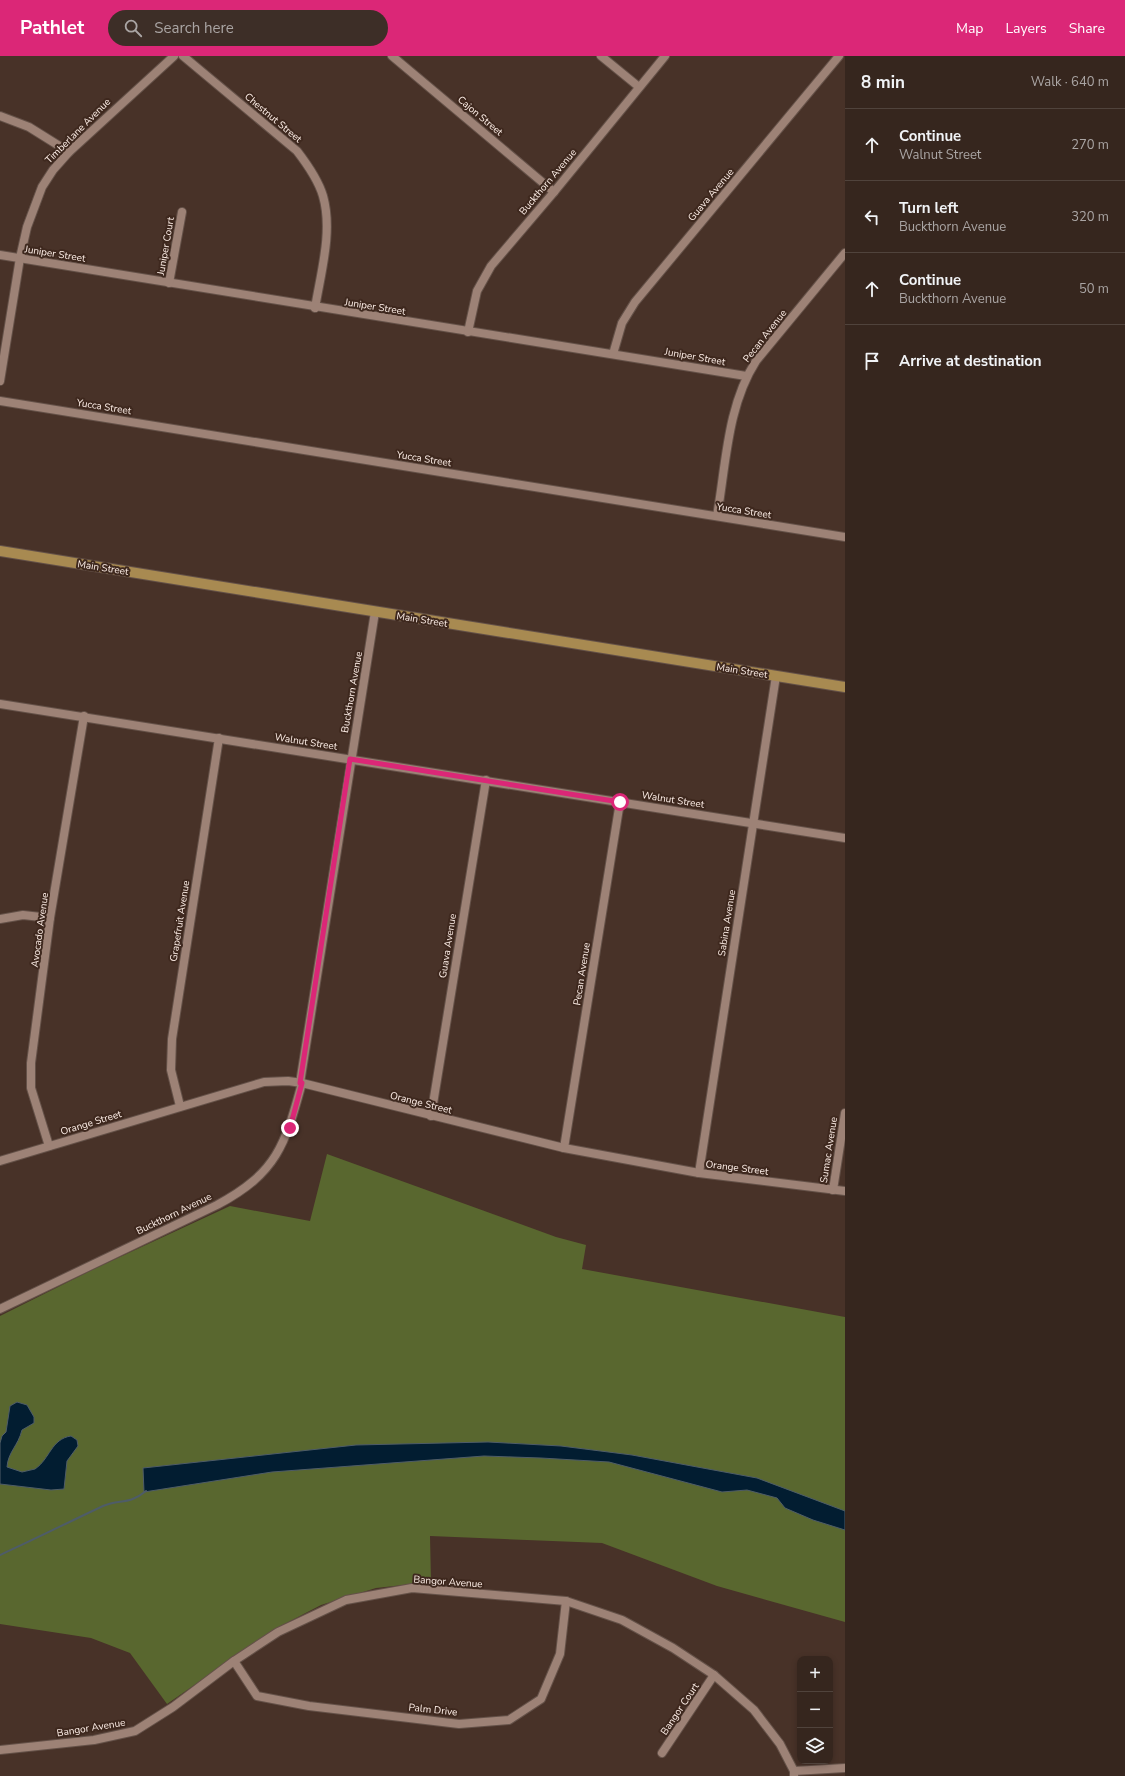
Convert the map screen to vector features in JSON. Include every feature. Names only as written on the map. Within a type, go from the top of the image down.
[{"type":"main road","name":"Main Street","points":[[0,551],[845,687]]},
{"type":"street","name":"Timberlane Avenue","points":[[0,381],[20,258],[27,227],[42,187],[53,170],[69,152],[174,56]]},
{"type":"street","name":"Chestnut Street","points":[[183,56],[297,151],[310,169],[322,195],[327,218],[324,253],[315,308]]},
{"type":"street","name":"Cajon Street","points":[[392,56],[554,192]]},
{"type":"street","points":[[601,56],[638,87]]},
{"type":"street","name":"Buckthorn Avenue","points":[[468,332],[477,291],[490,266],[554,192],[638,87],[665,56]]},
{"type":"street","name":"Guava Avenue","points":[[613,354],[622,323],[635,302],[839,56]]},
{"type":"street","points":[[0,116],[29,127],[69,152]]},
{"type":"street","name":"Juniper Court","points":[[169,283],[182,212]]},
{"type":"street","name":"Pecan Avenue","points":[[717,516],[734,410],[746,376],[756,361],[845,253]]},
{"type":"street","name":"Juniper Street","points":[[0,255],[315,308],[746,376]]},
{"type":"street","name":"Yucca Street","points":[[0,401],[845,537]]},
{"type":"street","name":"Buckthorn Avenue","points":[[0,1309],[217,1205],[244,1189],[265,1170],[281,1148],[290,1128],[301,1083],[350,759],[375,612]]},
{"type":"street","name":"Sabina Avenue","points":[[698,1173],[776,676]]},
{"type":"street","name":"Walnut Street","points":[[0,704],[84,716],[845,838]]},
{"type":"street","name":"Avocado Avenue","points":[[49,1146],[31,1088],[31,1063],[50,918],[84,716]]},
{"type":"street","name":"Grapefruit Avenue","points":[[180,1106],[171,1070],[172,1039],[219,738]]},
{"type":"street","name":"Guava Avenue","points":[[431,1116],[486,780]]},
{"type":"street","name":"Pecan Avenue","points":[[564,1148],[620,802]]},
{"type":"street","points":[[0,919],[23,916],[50,918]]},
{"type":"street","name":"Orange Street","points":[[0,1161],[264,1082],[288,1081],[564,1148],[698,1173],[845,1191]]},
{"type":"street","name":"Sumac Avenue","points":[[833,1190],[845,1113]]},
{"type":"street","name":"Bangor Avenue","points":[[0,1750],[94,1740],[135,1732],[174,1708],[234,1661],[278,1632],[346,1600],[412,1588],[566,1601],[622,1620],[673,1648],[714,1675],[754,1710],[780,1744],[794,1773]]},
{"type":"street","name":"Palm Drive","points":[[234,1661],[257,1696],[309,1706],[460,1724],[509,1720],[541,1699],[560,1654],[566,1601]]},
{"type":"street","name":"Bangor Court","points":[[662,1753],[714,1675]]},
{"type":"street","points":[[794,1773],[845,1768]]},
{"type":"green space","points":[[327,1154],[556,1237],[586,1245],[582,1269],[845,1317],[845,1622],[717,1586],[602,1543],[430,1536],[431,1582],[376,1588],[321,1605],[275,1629],[167,1704],[130,1653],[91,1638],[0,1624],[0,1316],[94,1269],[230,1206],[310,1221]]},
{"type":"water","points":[[17,1402],[27,1405],[34,1417],[34,1423],[22,1430],[9,1457],[7,1467],[22,1472],[35,1469],[59,1441],[71,1436],[77,1440],[78,1446],[67,1461],[64,1489],[51,1490],[0,1484],[0,1443],[2,1436],[6,1432],[10,1406]]},
{"type":"water","points":[[488,1442],[561,1446],[632,1455],[757,1478],[845,1511],[845,1530],[813,1520],[785,1508],[777,1498],[747,1490],[722,1492],[609,1462],[541,1458],[484,1456],[272,1472],[144,1492],[143,1468],[356,1445]]},
{"type":"waterway","points":[[0,1555],[103,1506],[129,1500],[146,1491]]},
{"type":"route","points":[[290,1128],[302,1083],[300,1083],[350,759],[620,802]]}]
